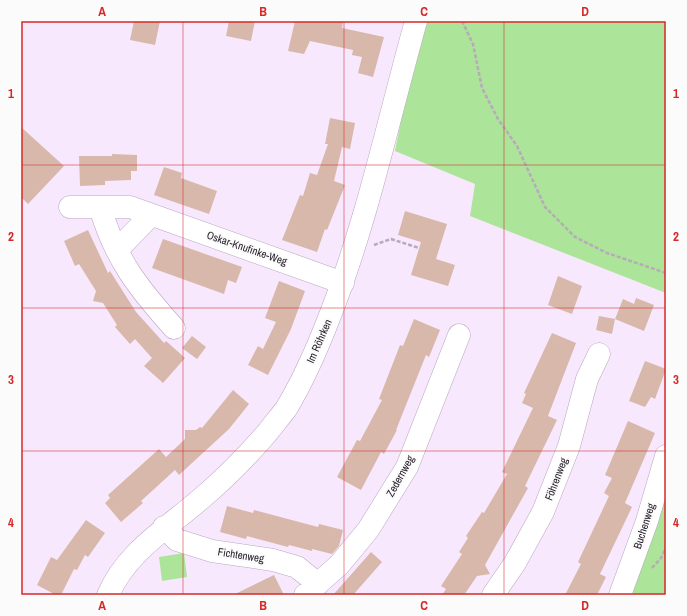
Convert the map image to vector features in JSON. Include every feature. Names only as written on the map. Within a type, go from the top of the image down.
[{"type":"street","name":"Im Röhrken","points":[[108,595],[113,584],[138,552],[164,527],[202,498],[242,462],[285,410],[316,350],[343,283],[379,165],[416,21]]},
{"type":"street","name":"Oskar-Knufinke-Weg","points":[[70,207],[130,207],[343,283]]},
{"type":"street","points":[[100,207],[107,231],[127,271],[146,298],[174,328]]},
{"type":"street","points":[[117,250],[151,215]]},
{"type":"street","name":"Zedernweg","points":[[311,589],[339,565],[368,530],[407,467],[459,335]]},
{"type":"street","name":"Föhrenweg","points":[[493,595],[515,563],[543,512],[568,446],[587,380],[599,354]]},
{"type":"street","name":"Buchenweg","points":[[620,595],[647,521],[666,456]]},
{"type":"street","name":"Fichtenweg","points":[[164,527],[177,540],[198,547],[212,551],[273,560],[297,567],[311,589]]},
{"type":"path","points":[[462,21],[473,44],[482,88],[498,119],[517,146],[545,207],[575,237],[607,253],[666,273]]},
{"type":"path","points":[[355,246],[366,249],[391,239],[419,248]]},
{"type":"path","points":[[649,571],[661,558],[666,547]]},
{"type":"green space","points":[[421,21],[666,21],[666,293],[470,216],[475,184],[395,151]]},
{"type":"green space","points":[[666,494],[666,595],[630,595]]},
{"type":"green space","points":[[184,553],[187,577],[162,581],[159,557]]},
{"type":"building","points":[[134,21],[160,21],[155,45],[130,40]]},
{"type":"building","points":[[229,21],[255,21],[251,41],[226,36]]},
{"type":"building","points":[[295,21],[343,21],[342,28],[384,37],[373,77],[358,73],[362,57],[352,55],[353,50],[310,41],[304,54],[288,51]]},
{"type":"building","points":[[330,118],[355,123],[350,149],[342,147],[334,181],[345,185],[327,230],[325,229],[317,252],[282,240],[300,195],[303,196],[310,173],[317,175],[328,144],[325,144]]},
{"type":"building","points":[[21,127],[64,166],[28,204],[21,197]]},
{"type":"building","points":[[112,154],[137,155],[137,171],[131,171],[131,180],[105,181],[105,185],[80,186],[79,156],[112,156]]},
{"type":"building","points":[[164,167],[182,173],[181,178],[217,191],[209,214],[154,195]]},
{"type":"building","points":[[405,211],[447,224],[436,259],[455,265],[448,286],[411,275],[421,242],[398,235]]},
{"type":"building","points":[[88,230],[108,273],[110,271],[136,312],[164,343],[166,341],[185,358],[163,383],[144,366],[152,358],[135,339],[130,344],[115,327],[117,325],[103,303],[93,301],[96,291],[79,264],[75,266],[64,241]]},
{"type":"building","points":[[163,239],[242,267],[236,283],[228,280],[224,294],[152,268]]},
{"type":"building","points":[[558,276],[582,286],[572,314],[548,305]]},
{"type":"building","points":[[279,281],[305,291],[291,329],[268,375],[248,365],[258,346],[263,349],[276,322],[265,318]]},
{"type":"building","points":[[636,298],[654,305],[644,331],[615,319],[623,299],[634,304]]},
{"type":"building","points":[[599,316],[615,319],[612,334],[596,330]]},
{"type":"building","points":[[414,319],[440,330],[429,357],[426,355],[397,430],[384,454],[381,452],[361,490],[337,477],[357,440],[360,441],[382,400],[379,399],[400,345],[403,346]]},
{"type":"building","points":[[552,333],[576,343],[548,416],[557,420],[525,486],[528,488],[485,565],[490,574],[477,576],[464,595],[442,595],[446,589],[441,586],[462,554],[459,552],[468,538],[466,536],[482,512],[484,513],[507,474],[502,472],[533,408],[522,403],[526,394],[524,393]]},
{"type":"building","points":[[192,336],[206,347],[197,359],[182,348]]},
{"type":"building","points":[[645,361],[666,369],[655,399],[651,397],[645,407],[629,401]]},
{"type":"building","points":[[233,390],[249,404],[229,429],[179,475],[175,470],[141,501],[143,503],[121,522],[105,503],[110,498],[108,495],[159,449],[166,457],[185,439],[185,430],[196,430],[200,427],[202,428]]},
{"type":"building","points":[[628,421],[655,433],[625,503],[632,507],[600,574],[606,577],[597,595],[565,595],[581,564],[578,562],[609,496],[604,493],[612,478],[605,475]]},
{"type":"building","points":[[227,506],[253,513],[254,510],[318,527],[319,524],[343,530],[339,546],[332,554],[289,545],[288,547],[247,536],[246,539],[220,532]]},
{"type":"building","points":[[86,520],[105,533],[88,557],[85,555],[77,570],[74,569],[61,595],[56,595],[37,585],[51,557],[57,560]]},
{"type":"building","points":[[371,552],[382,562],[353,595],[333,595]]},
{"type":"building","points":[[274,575],[284,595],[233,595]]}]
